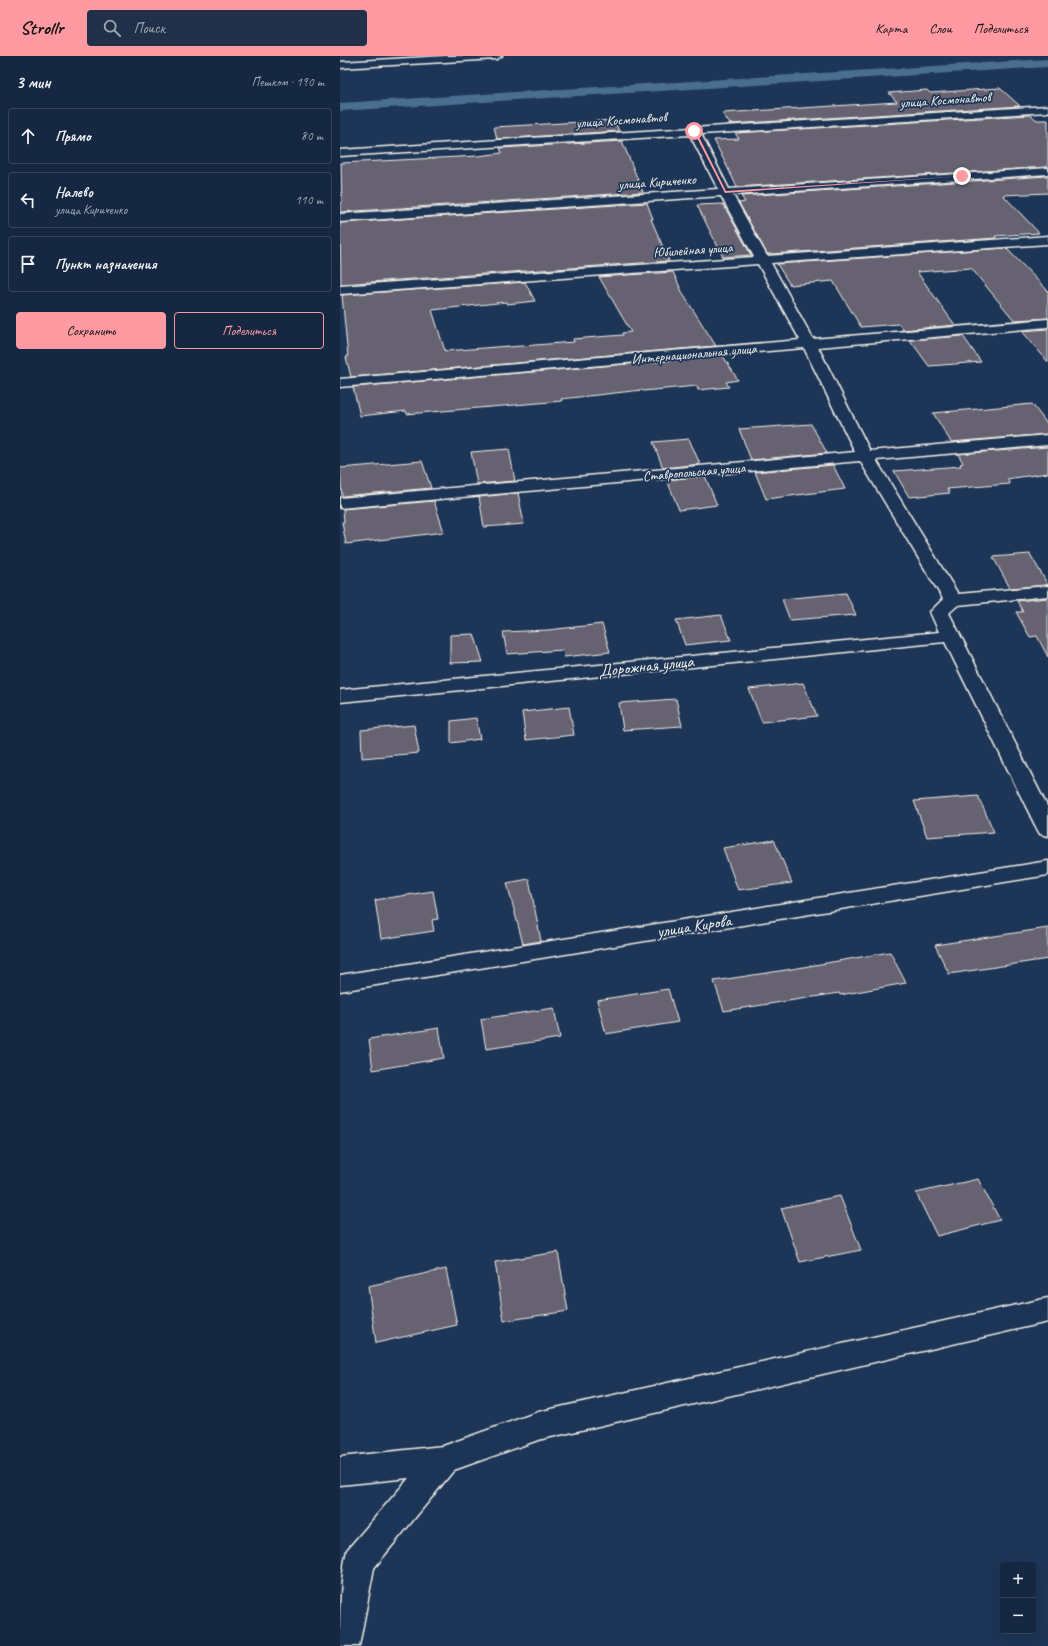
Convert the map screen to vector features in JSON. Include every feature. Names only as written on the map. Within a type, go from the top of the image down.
[{"type":"street","points":[[340,65],[497,56]]},
{"type":"street","name":"улица Космонавтов","points":[[340,153],[1048,109]]},
{"type":"street","points":[[694,131],[725,192],[809,344],[865,456],[953,600]]},
{"type":"street","name":"улица Кириченко","points":[[340,218],[1048,171]]},
{"type":"street","name":"Юбилейная улица","points":[[340,290],[1048,240]]},
{"type":"street","name":"Интернациональная улица","points":[[340,383],[1048,323]]},
{"type":"street","name":"Ставропольская улица","points":[[340,503],[1048,440]]},
{"type":"street","points":[[1048,591],[953,600],[939,612],[1048,829]]},
{"type":"street","name":"Дорожная улица","points":[[340,696],[951,636]]},
{"type":"street","name":"улица Кирова","points":[[340,983],[1048,868]]},
{"type":"street","points":[[340,1471],[443,1460],[538,1426],[1048,1310]]},
{"type":"street","points":[[342,1646],[360,1561],[443,1460]]},
{"type":"building","points":[[1000,88],[1020,106],[730,124],[722,113],[897,102],[889,93],[927,90],[930,93]]},
{"type":"building","points":[[1030,115],[1037,120],[1048,120],[1048,167],[737,187],[714,140],[739,139],[735,133]]},
{"type":"building","points":[[614,120],[619,131],[497,139],[494,127]]},
{"type":"building","points":[[622,141],[643,192],[340,212],[340,203],[342,203],[341,163],[478,156],[502,153],[500,148]]},
{"type":"building","points":[[1048,176],[1048,193],[1003,195],[1039,233],[995,236],[996,238],[767,254],[739,203],[745,202],[741,196]]},
{"type":"building","points":[[647,203],[653,219],[651,219],[669,261],[341,284],[340,223]]},
{"type":"building","points":[[723,204],[751,255],[723,257],[697,205]]},
{"type":"building","points":[[1006,248],[1048,291],[1048,318],[1014,320],[971,268],[917,272],[955,325],[903,330],[899,324],[861,327],[833,281],[790,285],[777,264]]},
{"type":"building","points":[[673,272],[683,294],[716,346],[351,377],[346,357],[348,357],[342,295],[525,282],[535,301],[507,304],[506,302],[432,310],[445,351],[509,347],[574,342],[573,339],[623,335],[622,333],[631,332],[599,277]]},
{"type":"building","points":[[1048,329],[1048,362],[1022,331]]},
{"type":"building","points":[[963,336],[981,362],[929,366],[910,340]]},
{"type":"building","points":[[723,356],[738,380],[726,382],[729,387],[698,390],[697,386],[642,390],[561,399],[562,401],[407,414],[406,411],[360,416],[353,387]]},
{"type":"building","points":[[1032,404],[1048,425],[1048,434],[951,442],[933,413]]},
{"type":"building","points":[[811,424],[827,453],[751,460],[739,429]]},
{"type":"building","points":[[689,439],[700,464],[663,468],[653,442]]},
{"type":"building","points":[[1048,447],[1048,473],[1007,479],[1010,484],[947,489],[950,493],[909,497],[894,471],[961,466],[960,464],[963,463],[958,454]]},
{"type":"building","points":[[509,449],[515,481],[477,484],[471,452]]},
{"type":"building","points":[[422,461],[431,488],[342,496],[340,468]]},
{"type":"building","points":[[833,465],[845,489],[766,499],[755,472]]},
{"type":"building","points":[[705,476],[717,505],[679,510],[667,480]]},
{"type":"building","points":[[518,493],[524,524],[484,527],[479,497]]},
{"type":"building","points":[[434,501],[444,532],[346,544],[342,522],[344,522],[343,509]]},
{"type":"building","points":[[1030,554],[1048,585],[1010,588],[993,557]]},
{"type":"building","points":[[846,593],[856,615],[790,620],[782,599]]},
{"type":"building","points":[[1048,598],[1048,657],[1037,636],[1030,637],[1016,612],[1023,612],[1017,601]]},
{"type":"building","points":[[721,615],[731,640],[685,645],[676,620]]},
{"type":"building","points":[[602,624],[610,652],[564,657],[563,650],[507,654],[503,632],[548,630]]},
{"type":"building","points":[[474,634],[483,662],[450,663],[450,635]]},
{"type":"building","points":[[803,683],[817,716],[762,722],[749,689]]},
{"type":"building","points":[[676,699],[682,726],[623,730],[619,703]]},
{"type":"building","points":[[569,707],[574,735],[526,740],[522,712]]},
{"type":"building","points":[[476,718],[480,739],[451,743],[451,721]]},
{"type":"building","points":[[414,725],[419,753],[362,758],[361,730]]},
{"type":"building","points":[[978,796],[994,832],[927,837],[914,801]]},
{"type":"building","points":[[774,840],[792,883],[738,890],[723,848]]},
{"type":"building","points":[[529,879],[541,941],[523,944],[507,883]]},
{"type":"building","points":[[433,891],[438,919],[432,920],[434,931],[381,939],[375,900]]},
{"type":"building","points":[[1048,928],[1048,959],[949,974],[935,945]]},
{"type":"building","points":[[890,952],[906,983],[840,995],[839,993],[724,1011],[714,981],[786,970]]},
{"type":"building","points":[[668,989],[678,1022],[606,1034],[597,1000]]},
{"type":"building","points":[[554,1008],[560,1038],[486,1049],[481,1019]]},
{"type":"building","points":[[439,1028],[444,1058],[373,1070],[369,1039]]},
{"type":"building","points":[[978,1179],[1000,1220],[937,1236],[916,1193]]},
{"type":"building","points":[[840,1196],[861,1250],[800,1262],[781,1208]]},
{"type":"building","points":[[558,1252],[568,1311],[504,1321],[495,1262]]},
{"type":"building","points":[[446,1269],[457,1325],[376,1343],[368,1286]]},
{"type":"waterway","points":[[340,107],[1048,63]]},
{"type":"route","points":[[694,131],[725,192],[962,176]]}]
